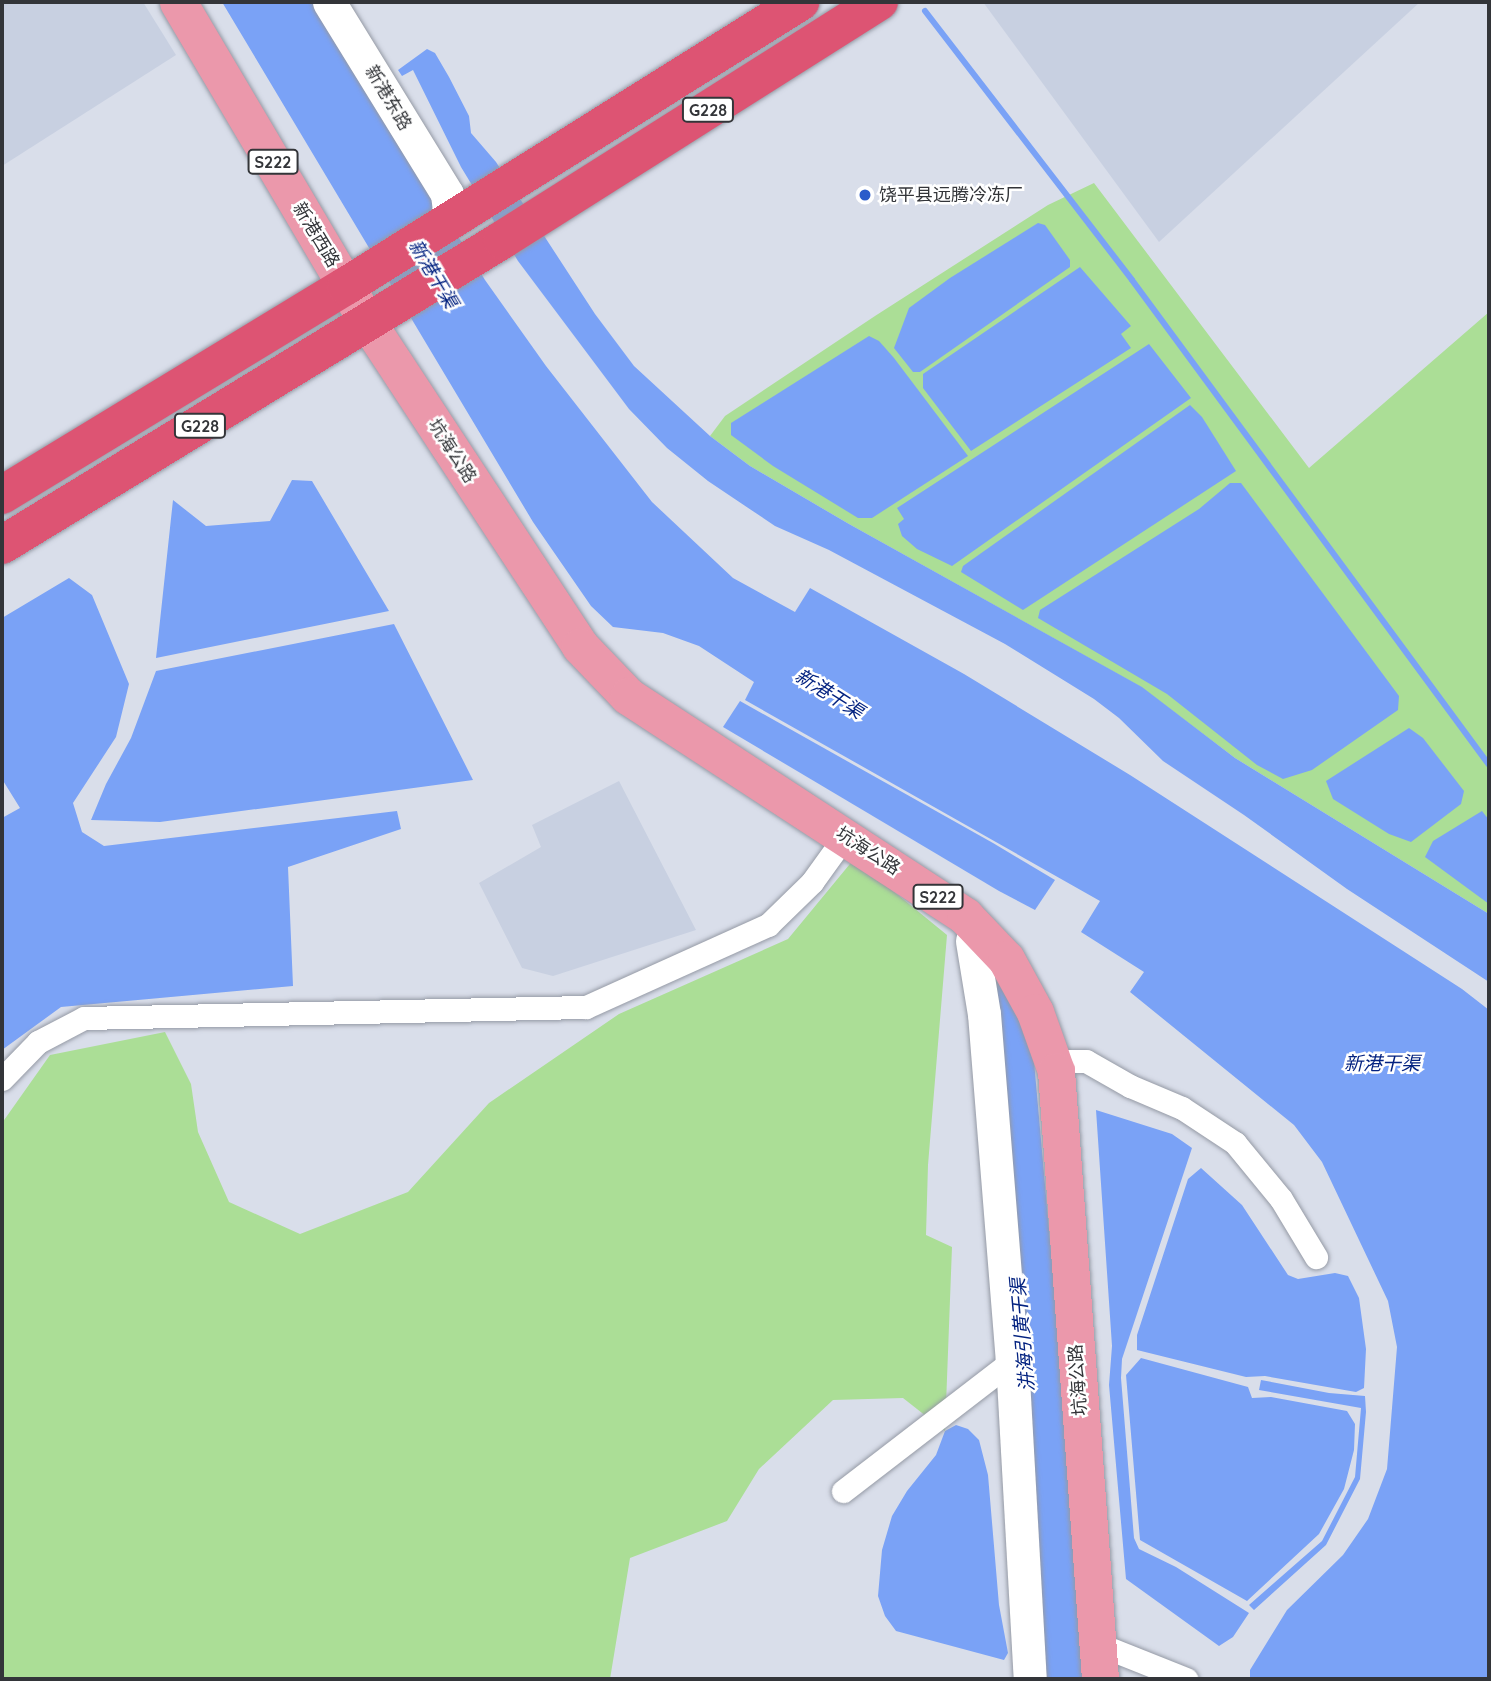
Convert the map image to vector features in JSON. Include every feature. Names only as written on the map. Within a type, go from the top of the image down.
[{"type":"highway","name":"G228","points":[[2,495],[356,280],[456,208],[515,182],[800,2]]},
{"type":"highway","name":"G228","points":[[2,545],[494,245],[879,2]]},
{"type":"main road","name":"新港西路","points":[[178,2],[356,280],[382,314]]},
{"type":"main road","name":"坑海公路","points":[[382,314],[580,646],[628,696],[965,916],[1006,959],[1035,1012],[1056,1071],[1107,1665]]},
{"type":"street","name":"新港东路","points":[[329,2],[456,208]]},
{"type":"street","points":[[2,1079],[38,1042],[84,1018],[586,1007],[768,925],[812,882],[838,846]]},
{"type":"street","points":[[972,941],[984,1014],[1012,1360],[1030,1679]]},
{"type":"street","points":[[1069,1061],[1086,1061],[1130,1086],[1182,1108],[1235,1143],[1281,1199],[1316,1257]]},
{"type":"street","points":[[843,1490],[1012,1360]]},
{"type":"street","points":[[1107,1665],[1186,1679]]},
{"type":"shaded area","points":[[2,2],[143,2],[176,55],[2,166]]},
{"type":"shaded area","points":[[983,2],[1420,2],[1159,242]]},
{"type":"shaded area","points":[[619,781],[696,930],[553,976],[522,968],[479,883],[541,847],[532,825]]},
{"type":"green space","points":[[1094,183],[1309,468],[1489,312],[1489,914],[1235,758],[1141,687],[849,524],[750,466],[710,436],[725,416],[875,316],[1048,205]]},
{"type":"green space","points":[[854,859],[947,935],[928,1165],[926,1235],[952,1247],[945,1431],[903,1398],[833,1400],[759,1469],[727,1521],[630,1558],[610,1679],[2,1679],[2,1123],[50,1055],[165,1032],[191,1084],[198,1132],[229,1202],[300,1234],[408,1192],[489,1103],[619,1014],[788,939]]},
{"type":"water","name":"新港干渠","points":[[222,2],[313,2],[485,280],[546,366],[652,502],[733,578],[795,612],[810,588],[964,674],[1130,775],[1462,989],[1489,1010],[1489,1679],[1250,1679],[1250,1670],[1287,1610],[1343,1555],[1368,1519],[1387,1469],[1397,1347],[1388,1301],[1322,1162],[1294,1125],[1130,992],[1144,972],[1081,932],[1100,901],[745,700],[754,682],[699,646],[663,633],[613,627],[591,606],[533,522]]},
{"type":"water","points":[[427,49],[435,53],[449,77],[469,116],[471,133],[496,162],[595,314],[634,366],[710,436],[750,466],[849,524],[1142,687],[1235,758],[1489,914],[1489,982],[1347,889],[1163,761],[1119,718],[1094,699],[1005,644],[829,550],[775,526],[708,481],[667,448],[629,409],[518,261],[461,167],[413,70],[402,76],[398,70]]},
{"type":"water","points":[[1038,223],[1045,225],[1070,260],[1070,267],[920,372],[913,372],[894,348],[909,308],[950,278]]},
{"type":"water","points":[[1080,267],[1131,326],[1121,334],[1131,348],[971,451],[923,388],[923,374]]},
{"type":"water","points":[[869,336],[879,341],[894,358],[968,456],[872,518],[858,518],[773,466],[731,435],[731,423]]},
{"type":"water","points":[[1149,344],[1191,398],[952,566],[917,549],[902,536],[898,524],[904,519],[897,508]]},
{"type":"water","points":[[1190,405],[1202,417],[1236,471],[1023,610],[961,572],[963,566]]},
{"type":"water","points":[[292,480],[312,481],[389,611],[156,658],[173,500],[206,526],[270,521]]},
{"type":"water","points":[[1230,483],[1241,483],[1399,696],[1398,710],[1312,770],[1283,779],[1257,765],[1167,694],[1038,618],[1040,610],[1199,509]]},
{"type":"water","points":[[69,578],[92,595],[129,684],[116,737],[73,803],[82,832],[104,846],[397,811],[401,829],[288,867],[293,986],[61,1007],[2,1050],[2,818],[20,808],[2,779],[2,618]]},
{"type":"water","points":[[394,624],[473,780],[160,822],[91,820],[106,784],[131,738],[156,671]]},
{"type":"water","points":[[740,701],[1055,880],[1035,910],[999,891],[723,727]]},
{"type":"water","points":[[1409,728],[1423,738],[1464,791],[1461,804],[1411,842],[1389,834],[1333,799],[1326,781]]},
{"type":"water","points":[[1482,811],[1489,820],[1489,904],[1425,857],[1433,841]]},
{"type":"water","name":"汫海引黄干渠","points":[[997,969],[1014,1004],[1034,1061],[1089,1679],[1045,1679],[987,971]]},
{"type":"water","points":[[1096,1110],[1172,1134],[1192,1148],[1122,1359],[1121,1378],[1134,1538],[1139,1549],[1176,1567],[1249,1613],[1233,1637],[1219,1646],[1126,1579],[1109,1385],[1112,1346]]},
{"type":"water","points":[[1201,1168],[1242,1205],[1288,1275],[1298,1279],[1335,1273],[1348,1276],[1359,1298],[1366,1349],[1364,1388],[1356,1392],[1265,1376],[1246,1377],[1137,1350],[1137,1335],[1188,1179]]},
{"type":"water","points":[[1141,1358],[1248,1387],[1252,1398],[1271,1397],[1347,1411],[1355,1424],[1354,1450],[1344,1489],[1319,1534],[1247,1601],[1140,1540],[1126,1375]]},
{"type":"water","points":[[1261,1380],[1329,1393],[1365,1396],[1366,1412],[1360,1479],[1326,1545],[1254,1610],[1249,1605],[1322,1541],[1355,1477],[1361,1408],[1259,1390]]},
{"type":"water","points":[[956,1425],[968,1429],[979,1440],[988,1475],[999,1605],[1008,1653],[1004,1660],[896,1631],[885,1616],[878,1596],[882,1550],[892,1516],[907,1491],[936,1455],[945,1431]]},
{"type":"waterway","points":[[925,11],[1132,280],[1489,765]]},
{"type":"place","name":"饶平县远腾冷冻厂","points":[[865,195]]}]
